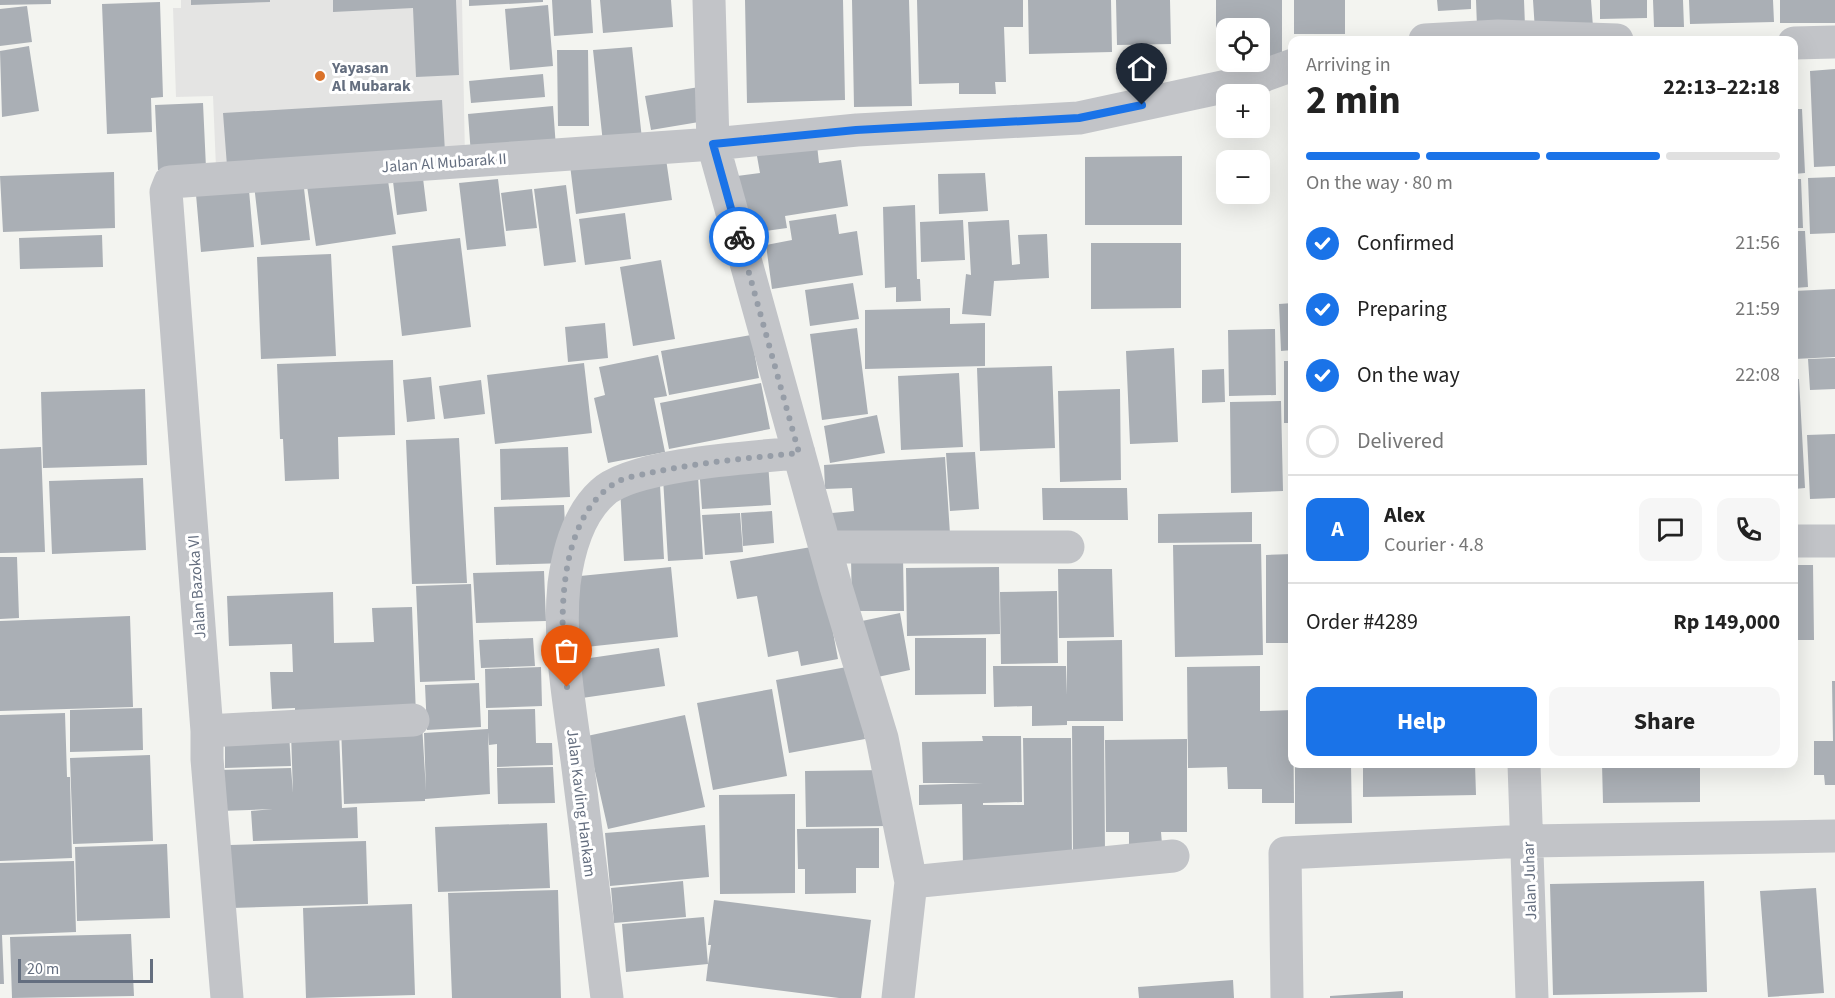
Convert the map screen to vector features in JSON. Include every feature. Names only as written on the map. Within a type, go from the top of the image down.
[{"type":"street","points":[[709,0],[713,144],[825,547],[882,738],[911,882],[898,998]]},
{"type":"street","points":[[1798,43],[1835,42]]},
{"type":"street","name":"Jalan Al Mubarak II","points":[[175,180],[713,144],[856,130],[1079,118],[1246,82],[1288,66]]},
{"type":"street","name":"Jalan Bazoka VI","points":[[175,180],[170,182],[166,192],[207,731],[207,759],[227,998]]},
{"type":"street","name":"Jalan Kavling Hankam","points":[[608,998],[564,659],[564,584],[573,543],[584,517],[602,493],[620,480],[689,465],[799,453]]},
{"type":"street","points":[[1798,541],[1835,541]]},
{"type":"street","points":[[825,547],[1068,547]]},
{"type":"street","points":[[207,731],[413,720]]},
{"type":"street","name":"Jalan Juhar","points":[[1524,768],[1532,998]]},
{"type":"street","points":[[1287,998],[1285,853],[1528,841],[1835,836]]},
{"type":"street","points":[[911,882],[1173,856]]},
{"type":"shaded area","name":"Yayasan Al Mubarak","points":[[181,0],[462,0],[465,159],[216,168],[213,96],[176,97],[173,8],[181,8]]},
{"type":"building","points":[[0,0],[51,0],[51,4],[0,5]]},
{"type":"building","points":[[191,0],[270,0],[270,2],[191,5]]},
{"type":"building","points":[[333,0],[456,0],[459,75],[416,77],[413,8],[333,12]]},
{"type":"building","points":[[469,0],[543,0],[543,2],[469,6]]},
{"type":"building","points":[[552,0],[591,0],[593,33],[554,36]]},
{"type":"building","points":[[600,0],[671,0],[673,27],[603,33]]},
{"type":"building","points":[[745,0],[843,0],[845,100],[747,103]]},
{"type":"building","points":[[852,0],[909,0],[912,106],[854,107]]},
{"type":"building","points":[[917,0],[1023,0],[1023,27],[1004,27],[1006,82],[995,82],[996,94],[959,94],[959,83],[919,84]]},
{"type":"building","points":[[1028,0],[1111,0],[1112,52],[1029,54]]},
{"type":"building","points":[[1116,0],[1170,0],[1171,44],[1117,45]]},
{"type":"building","points":[[1216,0],[1282,0],[1282,57],[1270,57],[1270,18],[1216,18]]},
{"type":"building","points":[[1294,0],[1345,0],[1345,34],[1294,34]]},
{"type":"building","points":[[1437,0],[1471,0],[1471,9],[1438,11]]},
{"type":"building","points":[[1476,0],[1524,0],[1525,26],[1477,27]]},
{"type":"building","points":[[1533,0],[1591,0],[1593,27],[1535,31]]},
{"type":"building","points":[[1600,0],[1647,0],[1647,18],[1600,19]]},
{"type":"building","points":[[1653,0],[1683,0],[1684,27],[1654,27]]},
{"type":"building","points":[[1689,0],[1773,0],[1774,22],[1690,24]]},
{"type":"building","points":[[1780,0],[1835,0],[1835,23],[1780,23]]},
{"type":"building","points":[[160,2],[163,97],[151,98],[152,132],[107,134],[102,4]]},
{"type":"building","points":[[548,5],[553,66],[510,70],[505,9]]},
{"type":"building","points":[[27,6],[32,42],[0,46],[0,9]]},
{"type":"building","points":[[29,46],[39,111],[2,117],[0,51]]},
{"type":"building","points":[[632,47],[642,139],[603,143],[593,50]]},
{"type":"building","points":[[557,50],[588,50],[589,126],[558,126]]},
{"type":"building","points":[[1835,69],[1835,166],[1814,167],[1810,71]]},
{"type":"building","points":[[543,74],[545,97],[471,103],[469,81]]},
{"type":"building","points":[[699,87],[705,121],[651,130],[645,96]]},
{"type":"building","points":[[442,100],[445,152],[227,166],[223,113]]},
{"type":"building","points":[[203,103],[206,168],[158,170],[155,105]]},
{"type":"building","points":[[553,106],[556,148],[471,155],[468,114]]},
{"type":"building","points":[[1798,109],[1802,109],[1805,173],[1798,174]]},
{"type":"building","points":[[816,136],[819,163],[841,160],[848,206],[785,216],[787,228],[745,234],[737,176],[760,173],[755,145]]},
{"type":"building","points":[[665,152],[672,200],[576,214],[570,165]]},
{"type":"building","points":[[1182,156],[1182,225],[1085,225],[1085,157]]},
{"type":"building","points":[[422,170],[427,211],[397,215],[392,173]]},
{"type":"building","points":[[114,172],[115,228],[3,232],[0,176]]},
{"type":"building","points":[[985,173],[988,211],[939,214],[938,174]]},
{"type":"building","points":[[387,174],[396,234],[316,246],[307,186]]},
{"type":"building","points":[[1835,177],[1835,233],[1810,234],[1808,178]]},
{"type":"building","points":[[248,179],[254,247],[201,252],[195,183]]},
{"type":"building","points":[[498,179],[506,246],[467,250],[459,183]]},
{"type":"building","points":[[1798,179],[1801,179],[1803,228],[1798,228]]},
{"type":"building","points":[[303,180],[310,240],[261,245],[254,185]]},
{"type":"building","points":[[566,185],[576,262],[544,266],[534,189]]},
{"type":"building","points":[[532,189],[537,228],[506,231],[501,193]]},
{"type":"building","points":[[915,205],[917,279],[920,279],[921,301],[896,302],[896,287],[885,288],[883,207]]},
{"type":"building","points":[[625,213],[631,259],[585,265],[579,219]]},
{"type":"building","points":[[836,214],[839,234],[857,231],[863,275],[772,289],[766,245],[792,240],[789,221]]},
{"type":"building","points":[[963,220],[965,260],[921,262],[920,222]]},
{"type":"building","points":[[1009,220],[1012,265],[1020,264],[1018,235],[1047,234],[1049,278],[994,281],[991,316],[962,314],[966,274],[971,275],[968,222]]},
{"type":"building","points":[[1798,231],[1805,231],[1808,287],[1798,288]]},
{"type":"building","points":[[102,235],[103,267],[20,269],[19,238]]},
{"type":"building","points":[[460,238],[471,327],[402,336],[392,246]]},
{"type":"building","points":[[1091,243],[1181,243],[1181,308],[1091,309]]},
{"type":"building","points":[[331,254],[336,356],[261,359],[257,257]]},
{"type":"building","points":[[661,260],[675,339],[633,346],[620,267]]},
{"type":"building","points":[[853,283],[859,319],[810,326],[805,290]]},
{"type":"building","points":[[1835,289],[1835,357],[1798,359],[1798,291]]},
{"type":"building","points":[[1288,303],[1288,350],[1281,351],[1279,304]]},
{"type":"building","points":[[950,308],[950,324],[985,323],[985,366],[865,369],[865,310]]},
{"type":"building","points":[[605,323],[608,358],[568,362],[565,327]]},
{"type":"building","points":[[857,328],[868,414],[822,420],[810,334]]},
{"type":"building","points":[[1275,329],[1276,395],[1229,396],[1228,330]]},
{"type":"building","points":[[751,335],[759,378],[669,395],[661,351]]},
{"type":"building","points":[[1174,348],[1178,442],[1130,444],[1126,351]]},
{"type":"building","points":[[658,355],[667,396],[654,398],[665,452],[608,463],[594,398],[605,395],[599,367]]},
{"type":"building","points":[[1835,358],[1835,389],[1810,390],[1808,359]]},
{"type":"building","points":[[393,360],[395,435],[338,437],[339,479],[285,481],[283,439],[280,439],[277,364]]},
{"type":"building","points":[[1284,361],[1288,361],[1288,423],[1284,423]]},
{"type":"building","points":[[584,363],[592,433],[495,444],[487,375]]},
{"type":"building","points":[[1052,366],[1055,448],[980,451],[977,368]]},
{"type":"building","points":[[1224,369],[1225,402],[1202,403],[1202,370]]},
{"type":"building","points":[[959,373],[963,447],[901,450],[898,376]]},
{"type":"building","points":[[431,377],[435,419],[407,422],[403,380]]},
{"type":"building","points":[[1798,379],[1799,379],[1805,488],[1798,489]]},
{"type":"building","points":[[481,380],[485,414],[444,419],[439,386]]},
{"type":"building","points":[[761,383],[770,429],[669,449],[660,403]]},
{"type":"building","points":[[145,389],[147,465],[43,468],[41,392]]},
{"type":"building","points":[[1120,389],[1121,480],[1060,482],[1058,391]]},
{"type":"building","points":[[1281,401],[1283,491],[1231,493],[1230,402]]},
{"type":"building","points":[[877,415],[885,453],[830,463],[824,426]]},
{"type":"building","points":[[1835,434],[1835,498],[1810,499],[1807,435]]},
{"type":"building","points":[[459,438],[467,583],[412,584],[406,440]]},
{"type":"building","points":[[41,447],[45,552],[0,553],[0,449]]},
{"type":"building","points":[[568,447],[570,497],[501,500],[500,449]]},
{"type":"building","points":[[975,452],[979,509],[950,511],[946,453]]},
{"type":"building","points":[[945,457],[950,534],[834,540],[832,513],[854,511],[852,488],[825,489],[824,465]]},
{"type":"building","points":[[768,462],[771,505],[702,509],[699,466]]},
{"type":"building","points":[[698,476],[703,559],[668,561],[663,478]]},
{"type":"building","points":[[143,478],[146,550],[52,554],[49,481]]},
{"type":"building","points":[[660,485],[664,559],[624,561],[620,487]]},
{"type":"building","points":[[1042,488],[1127,488],[1128,520],[1043,520]]},
{"type":"building","points":[[564,505],[567,563],[496,565],[494,507]]},
{"type":"building","points":[[772,511],[774,543],[743,546],[741,513]]},
{"type":"building","points":[[1252,512],[1252,542],[1158,543],[1158,514]]},
{"type":"building","points":[[740,513],[743,552],[705,555],[702,515]]},
{"type":"building","points":[[1261,544],[1263,655],[1175,657],[1173,545]]},
{"type":"building","points":[[817,546],[838,659],[801,666],[798,651],[768,657],[757,596],[737,599],[730,561]]},
{"type":"building","points":[[1288,554],[1288,643],[1266,643],[1266,555]]},
{"type":"building","points":[[0,557],[17,557],[19,618],[0,619]]},
{"type":"building","points":[[851,558],[903,558],[904,611],[852,611]]},
{"type":"building","points":[[1798,565],[1813,565],[1814,640],[1798,640]]},
{"type":"building","points":[[671,567],[678,637],[577,648],[570,577]]},
{"type":"building","points":[[999,567],[1000,634],[907,636],[906,568]]},
{"type":"building","points":[[1058,569],[1112,569],[1114,637],[1059,638]]},
{"type":"building","points":[[544,571],[546,621],[476,623],[473,573]]},
{"type":"building","points":[[471,584],[475,680],[420,682],[416,586]]},
{"type":"building","points":[[1057,591],[1058,663],[1001,664],[1000,592]]},
{"type":"building","points":[[333,592],[334,643],[374,642],[372,608],[412,607],[416,716],[295,721],[295,708],[272,709],[270,672],[293,672],[292,644],[229,646],[227,596]]},
{"type":"building","points":[[900,613],[910,670],[873,678],[862,621]]},
{"type":"building","points":[[130,616],[133,707],[0,711],[0,621]]},
{"type":"building","points":[[533,638],[535,666],[481,668],[479,640]]},
{"type":"building","points":[[915,638],[986,638],[986,694],[915,695]]},
{"type":"building","points":[[1122,640],[1123,721],[1067,721],[1067,725],[1032,726],[1032,706],[994,707],[993,666],[1066,666],[1067,695],[1067,641]]},
{"type":"building","points":[[659,648],[665,686],[582,698],[576,660]]},
{"type":"building","points":[[852,666],[865,739],[789,753],[776,680]]},
{"type":"building","points":[[1260,666],[1260,711],[1288,710],[1288,768],[1294,768],[1294,803],[1262,803],[1262,789],[1228,789],[1227,767],[1188,768],[1187,667]]},
{"type":"building","points":[[541,667],[542,706],[486,708],[485,669]]},
{"type":"building","points":[[1832,681],[1835,681],[1835,785],[1825,785],[1824,775],[1814,775],[1814,741],[1833,741]]},
{"type":"building","points":[[479,683],[481,727],[427,730],[425,685]]},
{"type":"building","points":[[772,689],[787,776],[713,790],[697,703]]},
{"type":"building","points":[[142,708],[143,750],[70,752],[70,710]]},
{"type":"building","points":[[535,709],[536,743],[552,743],[553,765],[497,767],[497,744],[489,745],[488,732],[490,794],[425,799],[425,801],[344,804],[341,727],[422,724],[426,791],[424,733],[488,729],[488,710]]},
{"type":"building","points":[[65,713],[67,777],[70,777],[72,858],[0,861],[0,715]]},
{"type":"building","points":[[685,715],[705,807],[608,829],[587,736]]},
{"type":"building","points":[[1072,726],[1104,726],[1105,852],[1073,852]]},
{"type":"building","points":[[339,731],[342,808],[357,807],[358,838],[253,841],[251,811],[273,809],[220,811],[219,770],[291,768],[293,793],[291,733]]},
{"type":"building","points":[[289,733],[291,766],[225,768],[225,735]]},
{"type":"building","points":[[982,736],[1021,736],[1022,802],[983,803],[983,805],[1024,805],[1023,738],[1071,738],[1072,858],[963,867],[962,804],[919,805],[919,785],[983,783],[923,783],[922,742],[983,741]]},
{"type":"building","points":[[1187,739],[1187,832],[1161,832],[1162,844],[1129,844],[1129,832],[1106,832],[1105,740]]},
{"type":"building","points":[[150,755],[153,841],[73,844],[70,758]]},
{"type":"building","points":[[553,767],[555,803],[498,804],[497,768]]},
{"type":"building","points":[[1295,768],[1351,768],[1352,823],[1295,824]]},
{"type":"building","points":[[1363,768],[1475,768],[1476,795],[1363,797]]},
{"type":"building","points":[[1602,768],[1700,768],[1700,802],[1603,803]]},
{"type":"building","points":[[887,770],[888,826],[806,827],[805,771]]},
{"type":"building","points":[[795,794],[795,893],[720,894],[719,795]]},
{"type":"building","points":[[547,823],[550,888],[438,892],[435,827]]},
{"type":"building","points":[[705,825],[709,877],[610,886],[605,833]]},
{"type":"building","points":[[879,828],[879,868],[856,868],[856,893],[805,894],[805,869],[798,869],[797,829]]},
{"type":"building","points":[[366,841],[368,904],[231,908],[230,845]]},
{"type":"building","points":[[167,844],[170,918],[77,921],[75,847]]},
{"type":"building","points":[[74,861],[76,932],[2,935],[4,984],[0,984],[0,863]]},
{"type":"building","points":[[683,881],[686,917],[614,923],[611,888]]},
{"type":"building","points":[[1704,881],[1707,992],[1553,995],[1550,884]]},
{"type":"building","points":[[1816,888],[1824,993],[1768,997],[1760,891]]},
{"type":"building","points":[[558,890],[561,998],[452,998],[448,893]]},
{"type":"building","points":[[714,900],[871,920],[861,998],[839,998],[706,981],[711,945],[708,945]]},
{"type":"building","points":[[412,904],[415,995],[306,998],[303,908]]},
{"type":"building","points":[[704,917],[708,964],[626,972],[622,924]]},
{"type":"building","points":[[131,934],[134,996],[12,998],[10,937]]},
{"type":"building","points":[[1233,980],[1234,998],[1139,998],[1138,987]]},
{"type":"building","points":[[1403,991],[1403,998],[1330,998],[1330,996]]},
{"type":"way so far","points":[[567,687],[564,659],[564,584],[573,543],[584,517],[602,493],[620,480],[689,465],[799,453],[739,237]]},
{"type":"place","name":"Yayasan Al Mubarak","points":[[320,76]]},
{"type":"route","points":[[739,237],[713,144],[856,130],[1079,118],[1142,105]]}]
